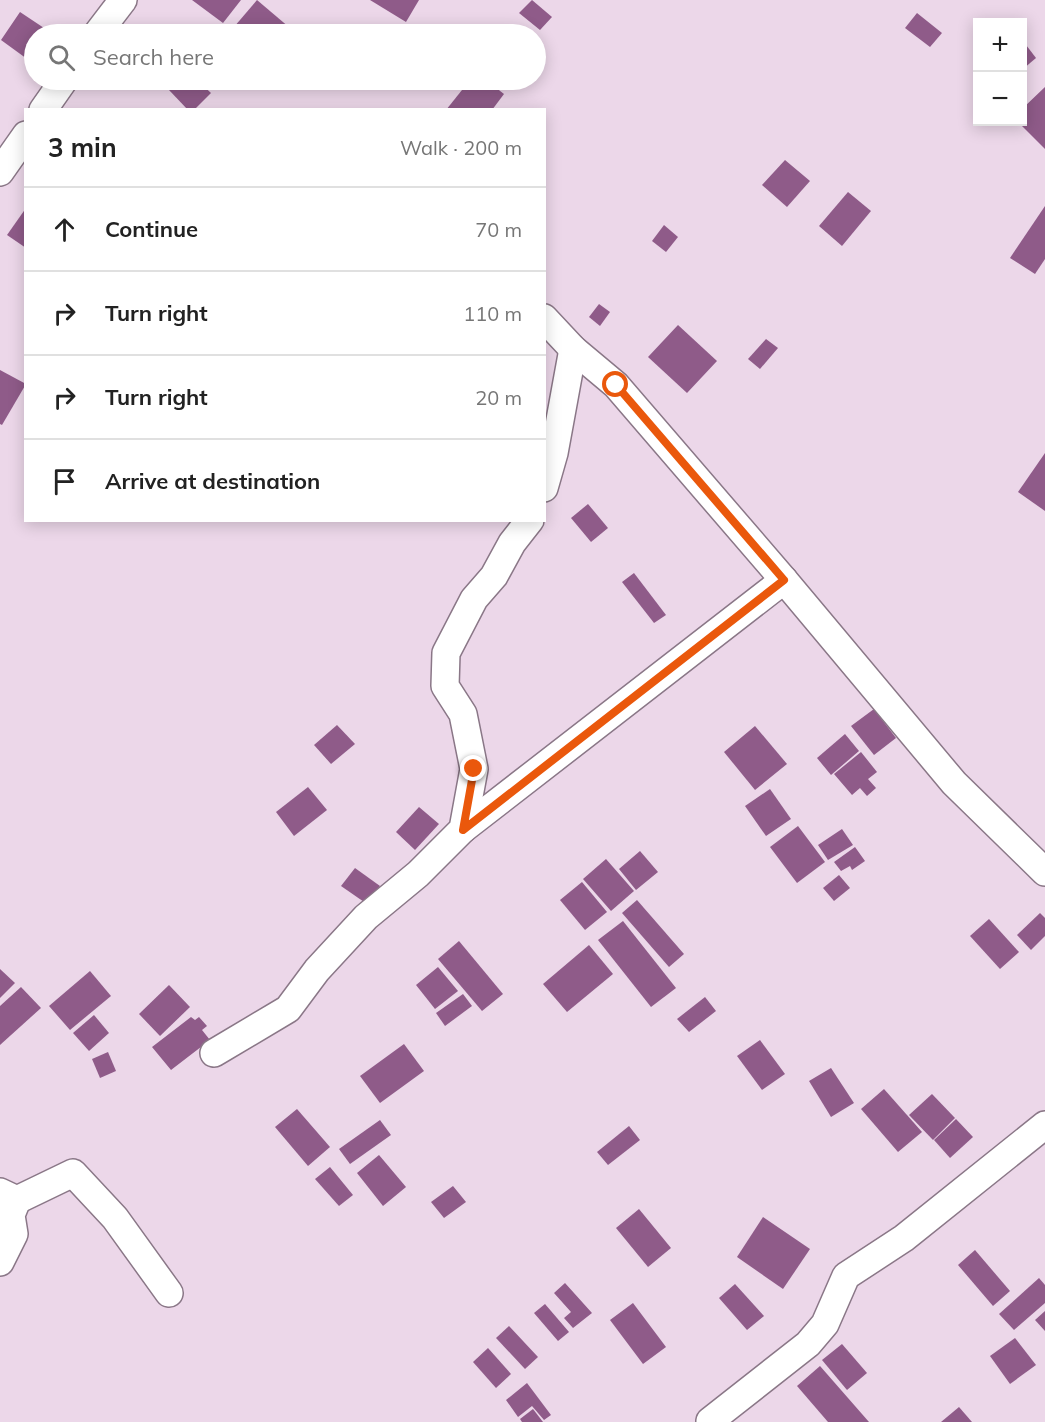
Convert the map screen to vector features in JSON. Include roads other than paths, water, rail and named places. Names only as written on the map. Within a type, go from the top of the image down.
[{"type":"street","points":[[105,24],[123,0]]},
{"type":"street","points":[[44,108],[56,90]]},
{"type":"street","points":[[0,172],[24,138]]},
{"type":"street","points":[[546,320],[573,349],[616,385],[784,580],[954,783],[1045,872]]},
{"type":"street","points":[[546,481],[554,453],[573,349]]},
{"type":"street","points":[[463,830],[474,769],[463,714],[445,686],[446,653],[474,599],[494,576],[512,543],[528,522]]},
{"type":"street","points":[[214,1053],[288,1009],[317,970],[366,917],[418,874],[463,830],[784,580]]},
{"type":"street","points":[[710,1421],[808,1344],[825,1324],[846,1276],[921,1225],[1045,1125]]},
{"type":"street","points":[[0,1262],[14,1234],[8,1196],[73,1173],[115,1218],[169,1293]]}]
